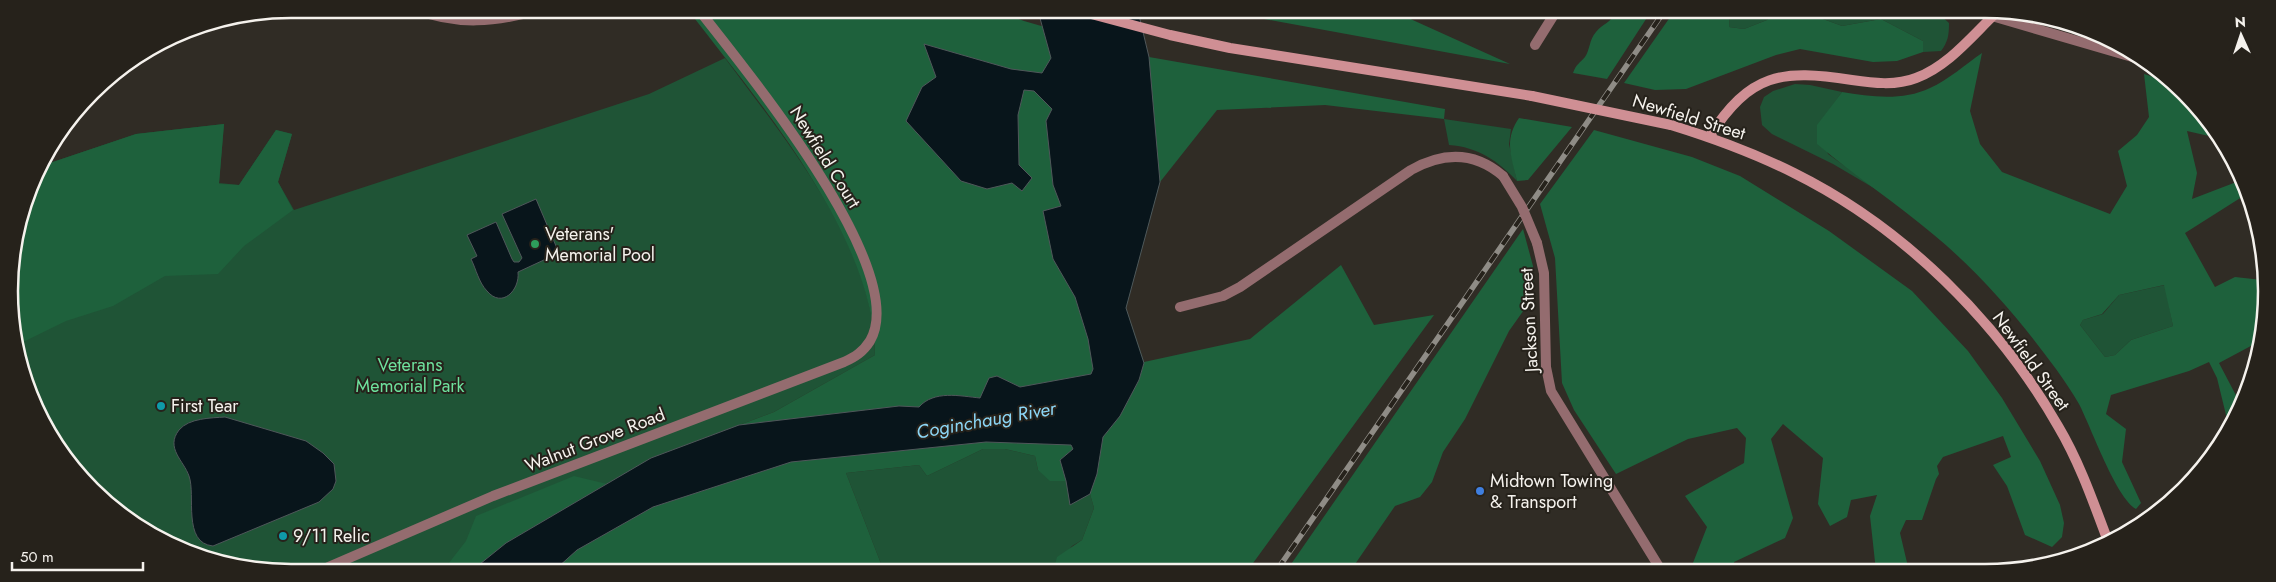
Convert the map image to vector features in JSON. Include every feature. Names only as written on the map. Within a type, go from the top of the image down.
[{"type":"main road","name":"Newfield Street","points":[[1106,18],[1170,35],[1230,48],[1532,96],[1671,125],[1756,155],[1796,173],[1871,219],[1904,245],[1964,302],[2016,362],[2059,428],[2086,486],[2106,536]]},
{"type":"main road","points":[[1709,137],[1722,116],[1736,101],[1751,89],[1771,80],[1794,74],[1818,75],[1871,83],[1892,83],[1914,79],[1934,70],[1953,55],[1988,18]]},
{"type":"street","points":[[449,18],[476,21],[505,18]]},
{"type":"street","name":"Newfield Court","points":[[705,18],[781,116],[846,221],[867,268],[876,299],[877,318],[871,340]]},
{"type":"street","points":[[1535,45],[1552,18]]},
{"type":"street","points":[[2001,18],[2121,54]]},
{"type":"street","name":"Jackson Street","points":[[1180,307],[1223,296],[1240,287],[1411,170],[1431,159],[1469,158],[1489,166],[1503,176],[1522,207],[1537,243],[1544,273],[1546,367],[1551,391],[1657,564]]},
{"type":"street","name":"Walnut Grove Road","points":[[335,564],[494,496],[844,362],[861,353],[871,340]]},
{"type":"green space","points":[[694,18],[1016,18],[1149,57],[1445,109],[1444,119],[1325,105],[1217,110],[1160,182],[1126,308],[1144,362],[1250,339],[1341,265],[1374,325],[1434,315],[1252,564],[1055,564],[1057,557],[1082,540],[1094,508],[1090,494],[1070,505],[1066,481],[1050,481],[1038,470],[1035,456],[1005,449],[983,449],[927,476],[919,465],[846,473],[881,564],[448,564],[466,541],[476,516],[574,476],[607,484],[651,458],[774,412],[875,355],[870,310],[856,264],[834,218],[808,172],[747,86]]},
{"type":"green space","points":[[1259,18],[1408,18],[1510,64]]},
{"type":"green space","points":[[1647,18],[1607,79],[1573,73],[1587,54],[1598,29],[1611,19]]},
{"type":"green space","points":[[1670,18],[1730,18],[1729,27],[1744,29],[1768,18],[1820,18],[1842,26],[1881,19],[1923,41],[1923,52],[1897,61],[1873,62],[1800,49],[1776,55],[1686,89],[1655,90],[1624,83]]},
{"type":"green space","points":[[1730,18],[1768,18],[1744,29],[1729,27]]},
{"type":"green space","points":[[1820,18],[1943,18],[1949,23],[1947,41],[1941,51],[1923,52],[1923,41],[1881,19],[1842,26]]},
{"type":"green space","points":[[1982,53],[1970,111],[1980,144],[2002,172],[2110,214],[2127,186],[2118,151],[2137,135],[2149,117],[2144,74],[2156,78],[2165,85],[2191,111],[2210,136],[2187,131],[2197,173],[2192,199],[2236,182],[2238,186],[2242,197],[2185,233],[2215,287],[2235,277],[2258,280],[2258,309],[2253,345],[2219,363],[2237,398],[2227,418],[2217,378],[2209,362],[2189,371],[2111,395],[2106,414],[2126,429],[2122,462],[2141,503],[2136,509],[2128,502],[2112,477],[2079,404],[2071,391],[2014,315],[1968,266],[1934,235],[1817,144],[1817,125],[1842,92],[1887,97],[1909,95],[1930,88],[1957,72]],"holes":[[[2164,285],[2173,326],[2131,340],[2115,355],[2105,357],[2080,325],[2083,320],[2102,314],[2119,295]]]},
{"type":"green space","name":"Veterans Memorial Park","points":[[725,58],[799,160],[823,197],[844,235],[860,274],[871,314],[875,355],[774,412],[651,458],[481,564],[273,564],[238,559],[203,550],[154,528],[111,497],[85,471],[54,428],[32,379],[23,344],[18,309],[18,273],[23,238],[38,186],[49,163],[136,134],[224,124],[219,183],[239,185],[276,130],[292,134],[278,182],[294,210],[649,94]]},
{"type":"green space","points":[[1795,84],[1810,85],[1842,92],[1818,125],[1828,154],[1884,194],[1833,164],[1772,134],[1762,125],[1760,107],[1764,97],[1773,91]]},
{"type":"green space","points":[[1519,118],[1572,127],[1528,180],[1517,181],[1511,156],[1510,141],[1514,126]]},
{"type":"green space","points":[[1444,119],[1511,129],[1509,144],[1517,181],[1487,156],[1459,146],[1449,145]]},
{"type":"green space","points":[[224,124],[219,184],[239,185],[276,130],[292,134],[278,182],[293,210],[244,246],[218,274],[165,276],[113,306],[66,321],[23,342],[18,309],[20,255],[32,203],[49,163],[136,134]]},
{"type":"green space","points":[[1594,130],[1692,157],[1740,176],[1829,231],[1912,291],[1968,351],[2002,398],[2040,461],[2060,505],[2064,523],[2062,537],[2052,547],[2025,535],[2007,486],[1993,465],[2011,457],[2003,436],[1943,457],[1937,466],[1939,474],[1922,520],[1906,520],[1900,533],[1907,564],[1875,564],[1870,516],[1877,495],[1851,500],[1847,517],[1830,526],[1818,504],[1823,458],[1783,424],[1771,439],[1793,518],[1785,538],[1734,562],[1734,564],[1693,564],[1707,527],[1685,496],[1744,463],[1746,438],[1737,428],[1688,439],[1616,474],[1574,410],[1562,383],[1555,258],[1540,204]]},
{"type":"green space","points":[[1523,229],[1533,266],[1534,287],[1525,289],[1526,307],[1509,331],[1465,419],[1443,452],[1432,482],[1420,497],[1395,506],[1355,564],[1291,564]]},
{"type":"green space","points":[[2165,285],[2173,326],[2131,340],[2115,355],[2105,357],[2080,325],[2083,320],[2103,314],[2119,295]]},
{"type":"green space","points":[[983,449],[1005,449],[1035,456],[1038,470],[1066,481],[1090,494],[1094,508],[1082,540],[1072,546],[1057,564],[881,564],[846,473],[919,465],[927,476]]},
{"type":"water","name":"Coginchaug River","points":[[1040,18],[1140,18],[1149,57],[1160,182],[1126,308],[1144,363],[1139,380],[1120,416],[1103,437],[1097,474],[1090,494],[1070,505],[1060,460],[1073,449],[1071,445],[986,442],[791,462],[653,507],[577,550],[561,564],[480,564],[506,543],[651,458],[739,425],[899,406],[919,407],[932,398],[948,395],[980,398],[989,378],[997,376],[1020,387],[1091,374],[1093,369],[1088,339],[1075,297],[1053,259],[1043,211],[1061,206],[1053,185],[1046,121],[1052,109],[1034,91],[1024,90],[1018,115],[1019,165],[1032,178],[1022,191],[1012,183],[987,189],[961,181],[906,121],[922,87],[936,77],[924,44],[1011,69],[1042,73],[1051,58]]},
{"type":"water","name":"Veterans' Memorial Pool","points":[[536,199],[559,253],[518,272],[516,285],[509,295],[504,298],[493,296],[484,288],[478,276],[471,259],[477,256],[467,235],[496,222],[512,259],[514,262],[519,262],[522,258],[502,214]]},
{"type":"water","points":[[225,417],[306,441],[323,453],[334,464],[336,481],[333,489],[319,502],[213,546],[203,543],[197,536],[194,528],[191,484],[187,470],[175,449],[175,437],[179,430],[188,423],[200,419]]},
{"type":"railway","points":[[1281,564],[1660,18]]},
{"type":"place","name":"Veterans' Memorial Pool","points":[[535,244]]},
{"type":"place","name":"First Tear","points":[[161,406]]},
{"type":"place","name":"Midtown Towing & Transport","points":[[1480,491]]},
{"type":"place","name":"9/11 Relic","points":[[283,536]]}]
